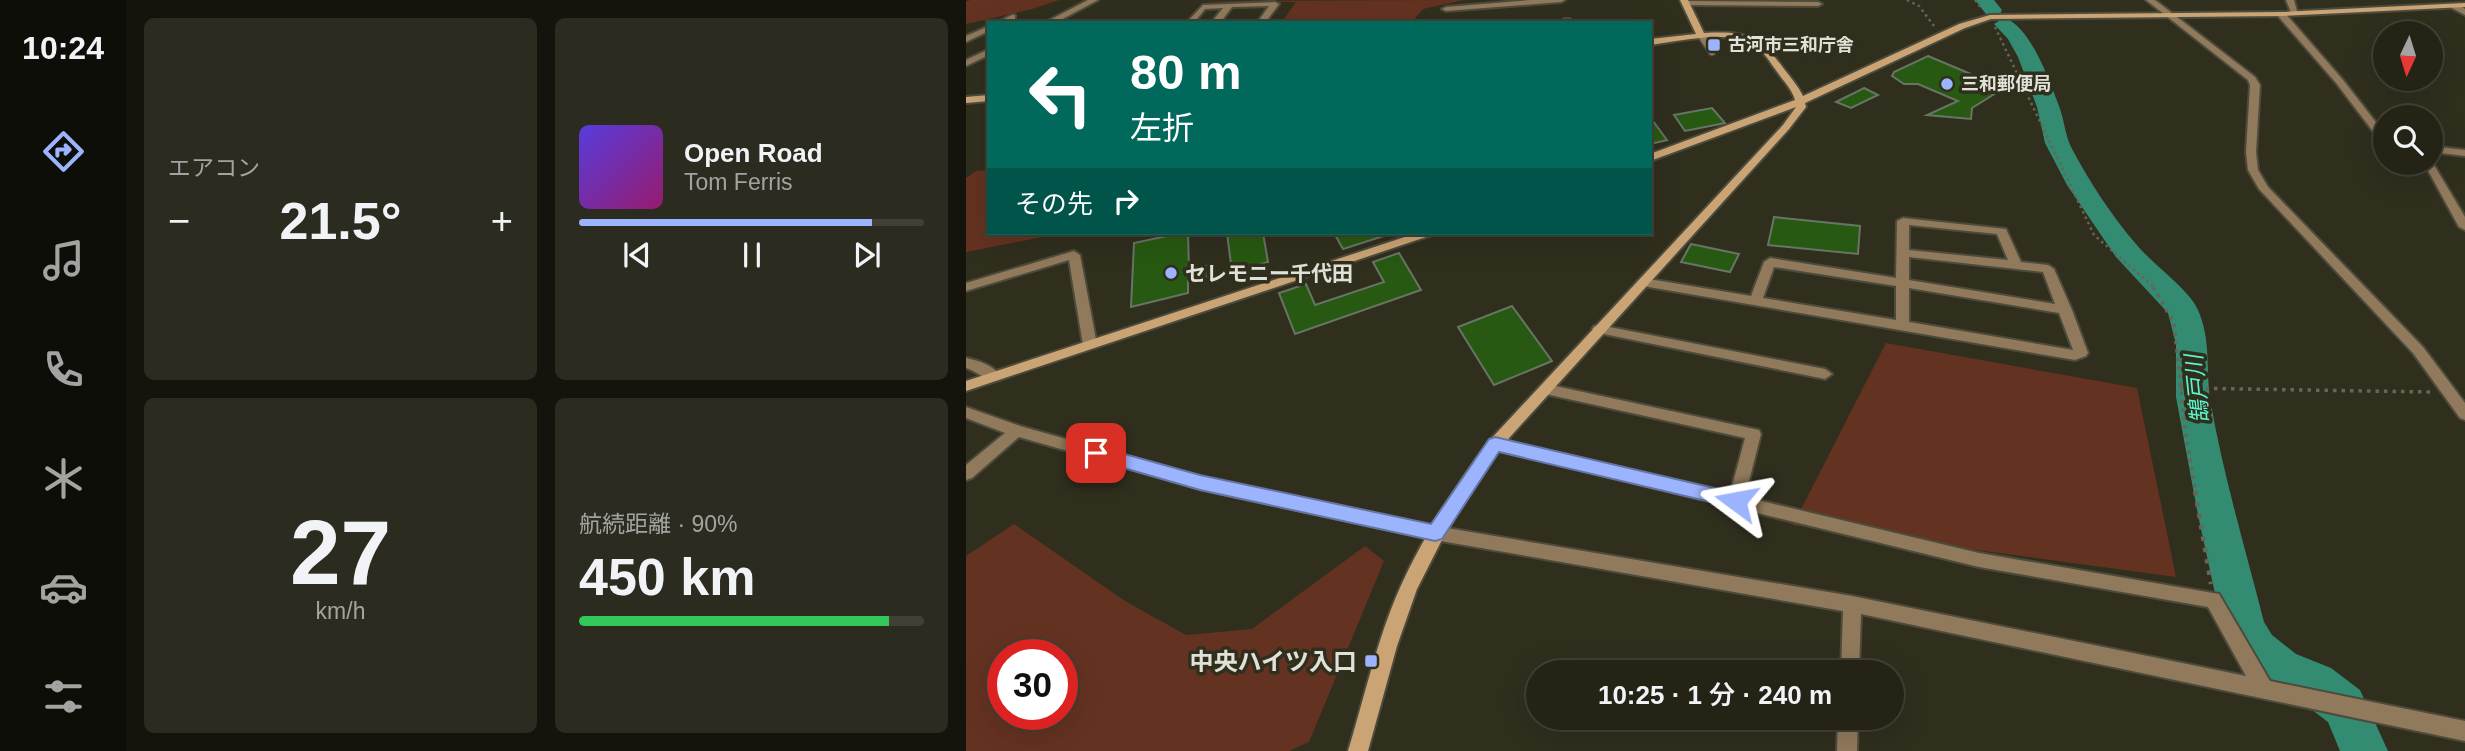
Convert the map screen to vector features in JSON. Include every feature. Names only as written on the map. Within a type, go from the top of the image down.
[{"type":"street","points":[[1052,21],[1094,0]]},
{"type":"street","points":[[1445,8],[1561,0]]},
{"type":"street","points":[[2150,0],[2252,79],[2255,85],[2251,152],[2253,170],[2264,189],[2418,350],[2465,414]]},
{"type":"street","points":[[2290,0],[2295,13]]},
{"type":"street","points":[[1702,37],[1685,2],[1818,4]]},
{"type":"street","points":[[1192,21],[1203,7],[1275,4],[1262,21]]},
{"type":"street","points":[[1217,21],[1230,5]]},
{"type":"street","points":[[1652,157],[1801,101],[1942,36],[1990,18],[2281,14],[2465,5]]},
{"type":"street","points":[[2455,6],[2465,13]]},
{"type":"street","points":[[2281,14],[2373,125]]},
{"type":"street","points":[[1004,21],[1012,17]]},
{"type":"street","points":[[967,38],[987,29]]},
{"type":"street","points":[[1358,751],[1399,613],[1435,533],[1495,444],[1787,127],[1801,107],[1801,101],[1792,85],[1757,43],[1731,36],[1652,42]]},
{"type":"street","points":[[967,38],[987,41]]},
{"type":"street","points":[[966,64],[987,53]]},
{"type":"street","points":[[966,100],[987,99]]},
{"type":"street","points":[[2443,150],[2465,153]]},
{"type":"street","points":[[2436,175],[2465,227]]},
{"type":"street","points":[[1902,326],[1903,221],[2002,231],[2016,265]]},
{"type":"street","points":[[966,386],[1422,235]]},
{"type":"street","points":[[1643,282],[2081,354],[2048,269],[1904,253]]},
{"type":"street","points":[[966,287],[1074,255],[1090,345]]},
{"type":"street","points":[[1756,301],[1770,262],[2066,310]]},
{"type":"street","points":[[1600,329],[1825,374]]},
{"type":"street","points":[[966,363],[979,366],[994,376]]},
{"type":"street","points":[[1546,389],[1754,434],[1736,501]]},
{"type":"street","points":[[966,412],[1017,431],[1200,483],[1435,533],[1852,604],[2465,731]]},
{"type":"street","points":[[966,474],[1017,431]]},
{"type":"street","points":[[1495,444],[1979,560],[2213,600],[2266,691]]},
{"type":"street","points":[[1850,660],[1852,604]]},
{"type":"street","points":[[1847,751],[1848,730]]},
{"type":"lane","points":[[1702,37],[1712,52]]},
{"type":"path","points":[[1907,0],[1919,6],[1942,36]]},
{"type":"path","points":[[1990,18],[2094,235],[2155,288],[2174,323],[2185,430],[2213,600]]},
{"type":"path","points":[[2180,388],[2450,392]]},
{"type":"shaded area","points":[[1059,0],[966,24],[966,2]]},
{"type":"shaded area","points":[[1464,0],[1423,9],[1413,21],[1282,21],[1296,2],[1185,1]]},
{"type":"shaded area","points":[[987,170],[987,235],[1048,236],[966,252],[966,178],[976,171]]},
{"type":"shaded area","points":[[1886,343],[2137,388],[2176,577],[1793,525]]},
{"type":"shaded area","points":[[1014,524],[1125,601],[1186,635],[1252,629],[1365,546],[1384,561],[1309,742],[1289,751],[966,751],[966,556]]},
{"type":"building","points":[[1928,56],[2004,88],[1972,108],[1971,119],[1927,115],[1958,101],[1918,84],[1904,84],[1892,76],[1894,72]]},
{"type":"building","points":[[1864,88],[1878,95],[1851,108],[1836,102]]},
{"type":"building","points":[[1712,108],[1725,123],[1685,131],[1674,115]]},
{"type":"building","points":[[1652,120],[1667,140],[1652,144]]},
{"type":"building","points":[[1774,217],[1860,226],[1858,254],[1768,245]]},
{"type":"building","name":"セレモニー千代田","points":[[1172,235],[1188,235],[1189,270],[1210,265],[1210,276],[1188,281],[1188,293],[1131,307],[1134,243]]},
{"type":"building","points":[[1227,235],[1263,235],[1268,262],[1232,272]]},
{"type":"building","points":[[1335,235],[1387,235],[1343,249]]},
{"type":"building","points":[[1691,244],[1739,254],[1730,272],[1681,262]]},
{"type":"building","points":[[1399,253],[1421,290],[1295,334],[1279,293],[1306,284],[1315,305],[1384,282],[1373,262]]},
{"type":"building","points":[[1512,306],[1552,361],[1494,385],[1458,327]]},
{"type":"waterway","name":"鵠戸川","points":[[1984,0],[1993,10]]},
{"type":"waterway","name":"鵠戸川","points":[[2004,24],[2016,36],[2028,57],[2048,107],[2057,143],[2080,185],[2126,251],[2183,310],[2192,344],[2193,397],[2217,515],[2244,626],[2256,650],[2280,669],[2315,684],[2344,706],[2364,751]]},
{"type":"place","name":"古河市三和庁舎","points":[[1714,45]]},
{"type":"place","name":"三和郵便局","points":[[1947,84]]},
{"type":"place","name":"セレモニー千代田","points":[[1171,273]]},
{"type":"place","name":"中央ハイツ入口","points":[[1371,661]]},
{"type":"route","points":[[1096,453],[1200,483],[1435,533],[1495,444],[1736,501]]}]
